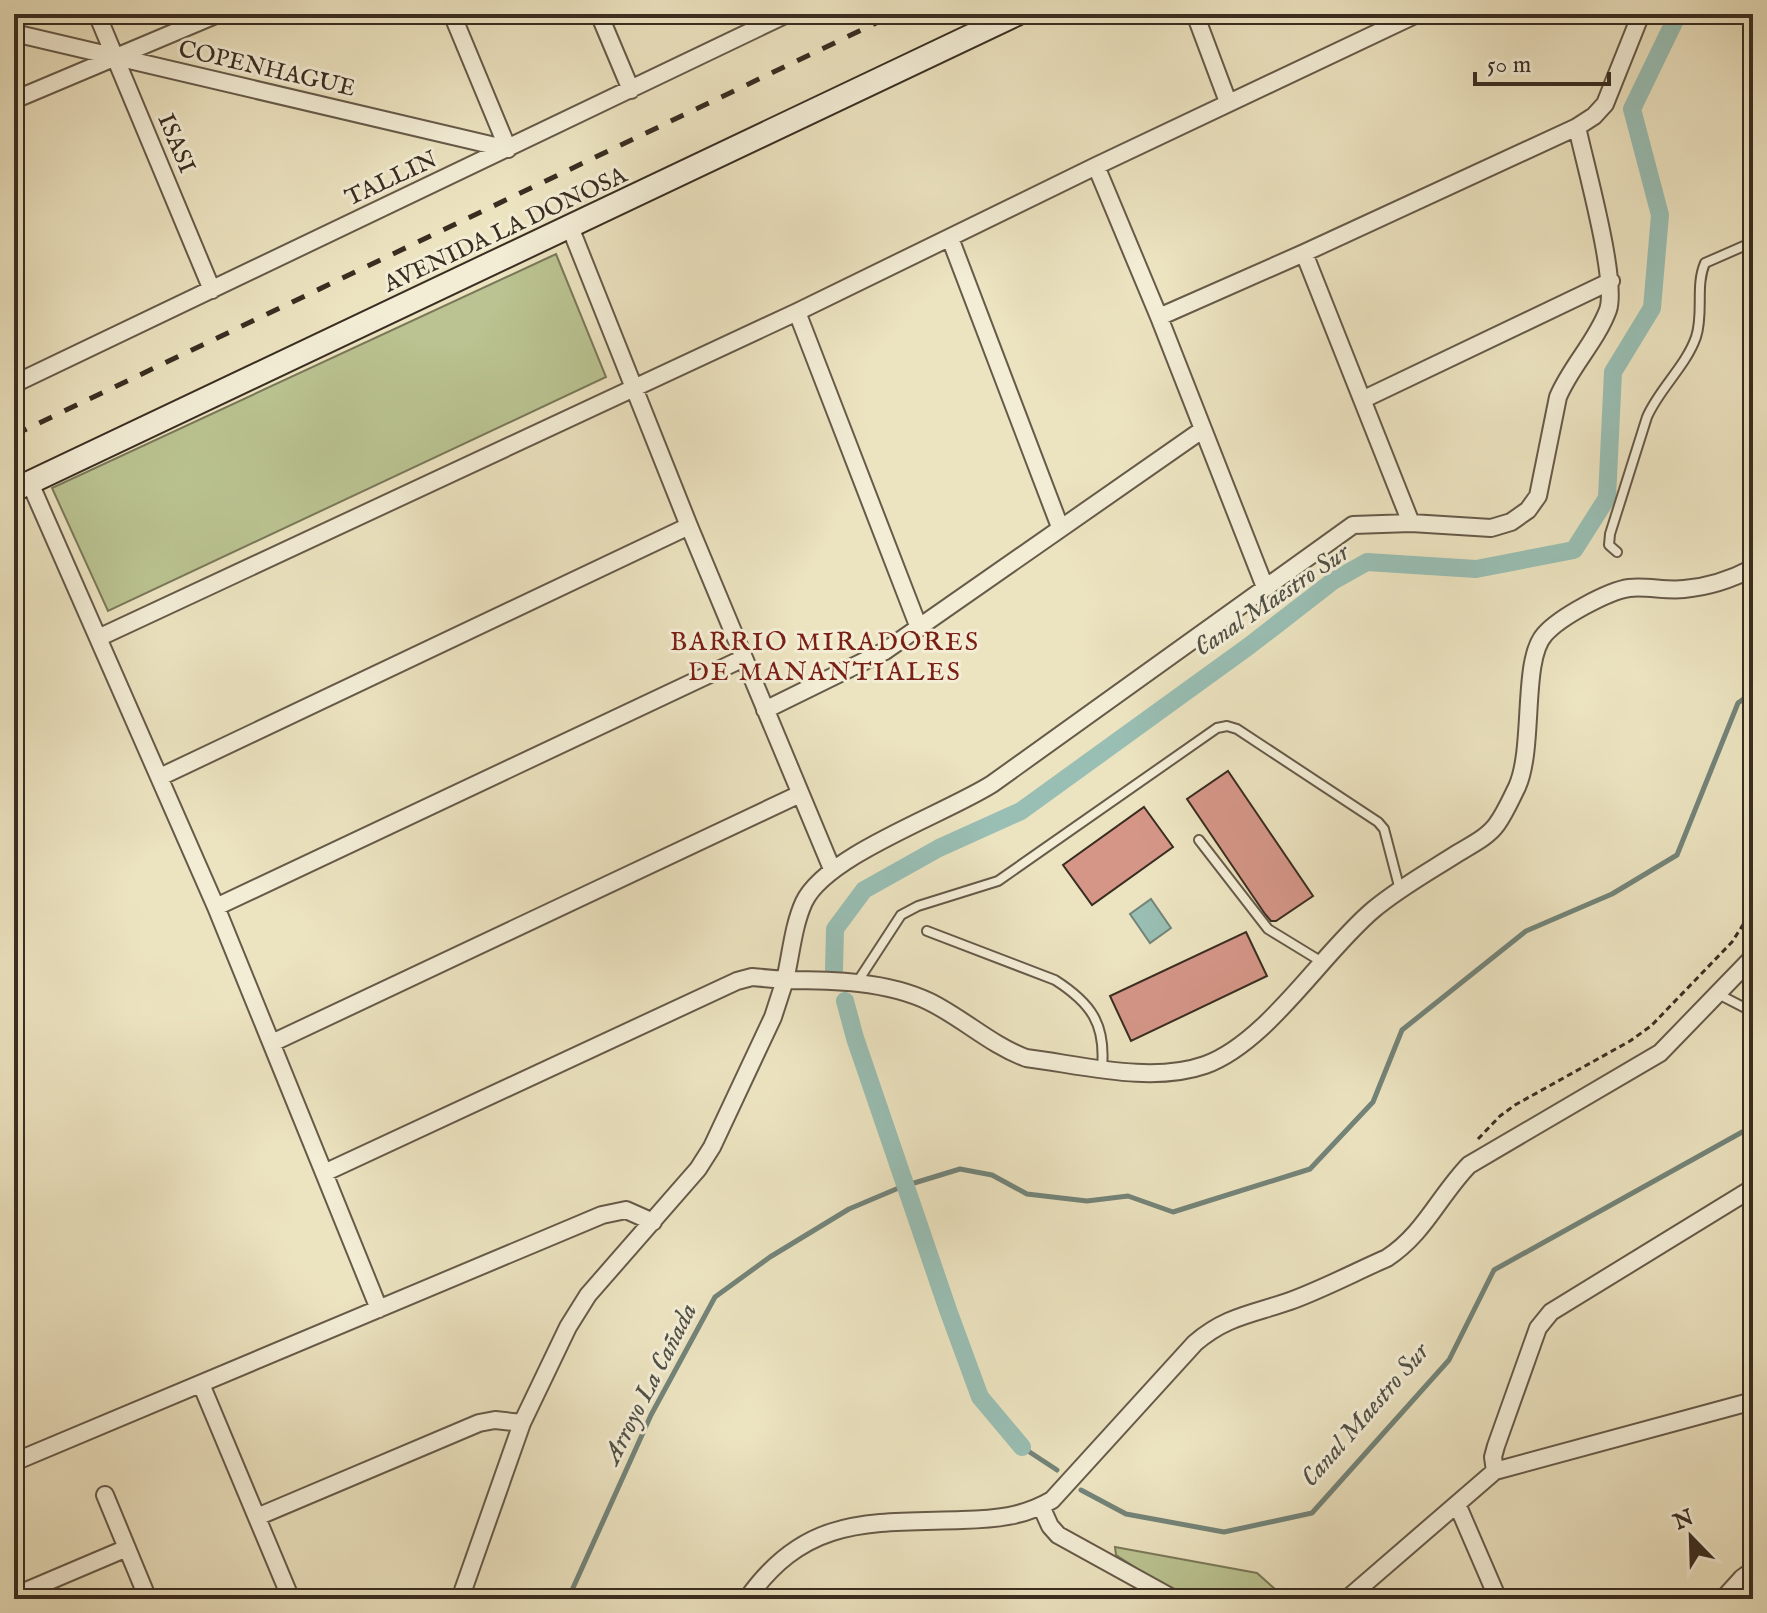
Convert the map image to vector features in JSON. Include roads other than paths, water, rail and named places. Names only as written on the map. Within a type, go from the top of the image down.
[{"type":"main road","name":"AVENIDA LA DONOSA","points":[[22,486],[1017,14]]},
{"type":"street","name":"ISASI","points":[[97,14],[212,290]]},
{"type":"street","points":[[14,100],[218,14]]},
{"type":"street","points":[[452,14],[508,149]]},
{"type":"street","points":[[599,14],[631,90]]},
{"type":"street","name":"TALLIN","points":[[14,384],[631,90],[760,20],[787,14]]},
{"type":"street","points":[[1195,14],[1228,102]]},
{"type":"street","points":[[98,638],[797,312],[1228,102],[1417,14]]},
{"type":"street","points":[[1159,317],[1577,127],[1605,104],[1641,14]]},
{"type":"street","name":"COPENHAGUE","points":[[14,33],[508,149]]},
{"type":"street","points":[[460,1599],[522,1423],[568,1327],[579,1308],[698,1169],[712,1147],[773,1017],[805,899],[832,869],[992,784],[1353,525],[1411,523],[1491,528],[1511,522],[1528,510],[1538,496],[1558,397],[1608,310],[1612,294],[1577,127]]},
{"type":"street","points":[[1096,166],[1265,587]]},
{"type":"street","points":[[570,227],[689,526],[832,869]]},
{"type":"street","points":[[950,238],[1060,527]]},
{"type":"street","points":[[1304,253],[1411,523]]},
{"type":"street","points":[[1364,399],[1611,281]]},
{"type":"street","points":[[797,312],[919,628]]},
{"type":"street","points":[[765,710],[864,663],[919,628],[1202,430]]},
{"type":"street","points":[[22,486],[98,638],[160,777],[379,1309]]},
{"type":"street","points":[[160,777],[689,526]]},
{"type":"street","points":[[324,1173],[737,981],[752,977],[855,984],[908,993],[930,1002],[1007,1051],[1026,1058],[1153,1075],[1206,1065],[1232,1053],[1259,1029],[1372,911],[1478,841],[1496,825],[1523,770],[1533,663],[1537,646],[1545,633],[1567,617],[1628,588],[1684,589],[1738,576],[1753,568]]},
{"type":"street","points":[[216,907],[744,658]]},
{"type":"street","points":[[272,1043],[800,794]]},
{"type":"street","points":[[747,1599],[766,1573],[792,1550],[820,1536],[874,1523],[1003,1519],[1041,1506],[1066,1486],[1212,1328],[1232,1318],[1299,1297],[1401,1249],[1414,1238],[1469,1165],[1660,1053],[1753,957]]},
{"type":"street","points":[[1495,1471],[1493,1457],[1496,1446],[1543,1320],[1551,1312],[1753,1188]]},
{"type":"street","points":[[14,1462],[612,1211],[626,1210],[653,1222]]},
{"type":"street","points":[[201,1384],[291,1599]]},
{"type":"street","points":[[1347,1599],[1495,1471],[1753,1401]]},
{"type":"street","points":[[257,1517],[479,1423],[495,1420],[522,1423]]},
{"type":"street","points":[[105,1495],[148,1599]]},
{"type":"street","points":[[1457,1504],[1498,1599]]},
{"type":"street","points":[[1041,1506],[1058,1535],[1174,1599]]},
{"type":"street","points":[[14,1596],[127,1548]]},
{"type":"street","points":[[1723,1599],[1753,1570]]},
{"type":"lane","points":[[1617,552],[1609,545],[1610,534],[1647,417],[1653,403],[1695,341],[1701,309],[1701,273],[1705,263],[1753,242]]},
{"type":"lane","points":[[855,984],[901,915],[918,906],[998,881],[1217,728],[1227,726],[1237,729],[1378,822],[1384,829],[1400,890]]},
{"type":"lane","points":[[1199,840],[1268,929],[1322,962]]},
{"type":"lane","points":[[927,931],[1055,980],[1072,991],[1090,1008],[1101,1031],[1104,1047],[1102,1068]]},
{"type":"lane","points":[[1717,994],[1753,1012]]},
{"type":"water","points":[[1151,899],[1171,928],[1150,943],[1130,914]]},
{"type":"waterway","name":"Canal Maestro Sur","points":[[834,970],[835,929],[864,890],[939,848],[1021,811],[1249,646],[1333,581],[1367,562],[1476,569],[1574,550],[1607,498],[1613,372],[1652,308],[1660,215],[1632,109],[1678,14]]},
{"type":"waterway","name":"Arroyo La Cañada","points":[[568,1599],[651,1415],[715,1297],[770,1257],[849,1209],[901,1187],[960,1169],[992,1175],[1027,1194],[1087,1201],[1128,1196],[1173,1212],[1310,1169],[1373,1102],[1402,1030],[1526,931],[1612,894],[1677,855],[1738,703],[1753,692]]},
{"type":"waterway","name":"Canal Maestro Sur","points":[[845,1001],[855,1038],[980,1397],[1022,1447]]},
{"type":"waterway","name":"Canal Maestro Sur","points":[[1081,1490],[1126,1514],[1224,1532],[1312,1513],[1449,1360],[1494,1270],[1753,1126]]},
{"type":"waterway","name":"Canal Maestro Sur","points":[[1022,1447],[1057,1470]]},
{"type":"railway","points":[[14,435],[895,14]]},
{"type":"district","name":"BARRIO MIRADORES DE MANANTIALES","points":[[825,656]]}]
